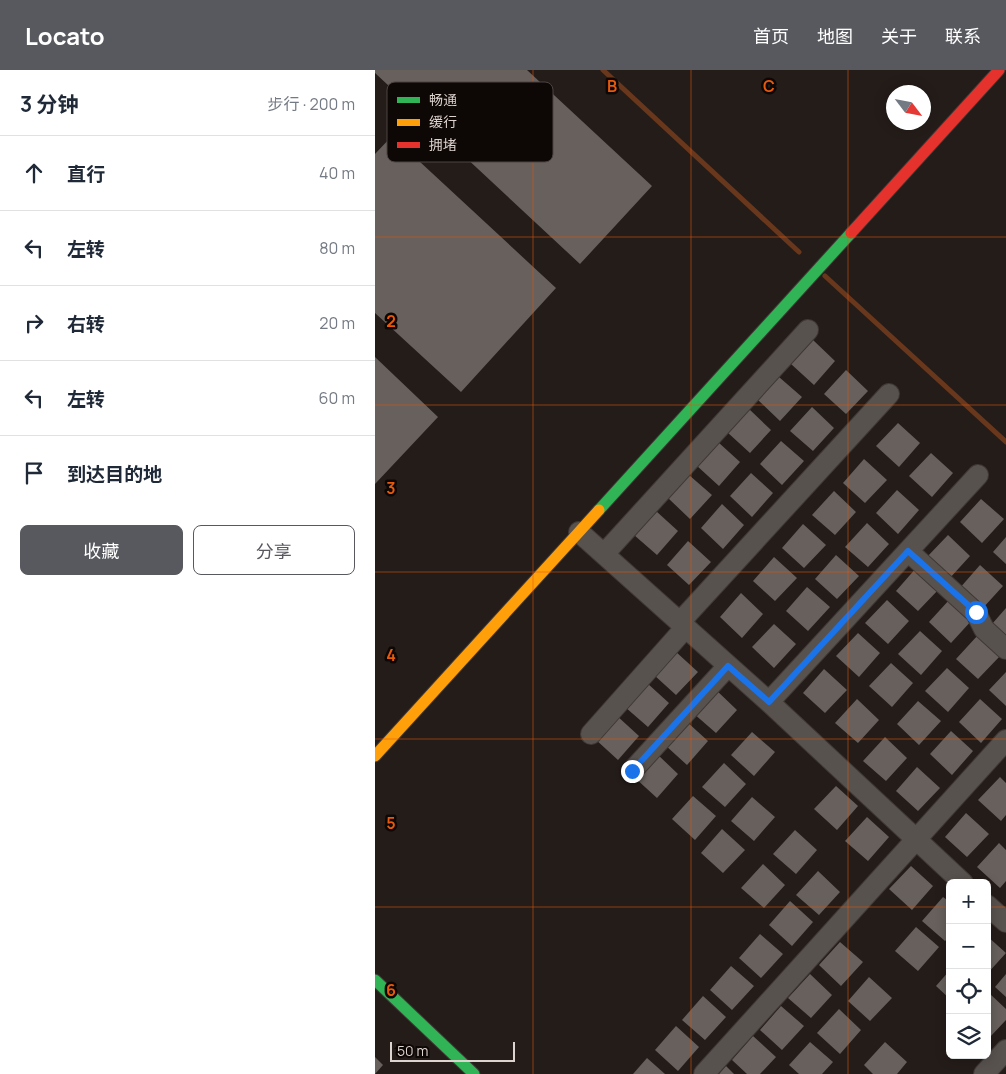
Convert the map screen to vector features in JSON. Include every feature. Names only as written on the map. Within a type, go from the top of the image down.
[{"type":"street","points":[[375,756],[999,70]]},
{"type":"street","points":[[604,554],[808,330]]},
{"type":"street","points":[[591,734],[683,625],[889,394]]},
{"type":"street","points":[[769,702],[978,475]]},
{"type":"street","points":[[579,532],[769,702],[959,879]]},
{"type":"street","points":[[908,551],[976,612],[984,629],[1006,649]]},
{"type":"street","points":[[632,771],[728,666]]},
{"type":"street","points":[[704,1074],[1006,740]]},
{"type":"street","points":[[991,909],[1006,922]]},
{"type":"street","points":[[375,980],[474,1074]]},
{"type":"street","points":[[984,1074],[1006,1050]]},
{"type":"building","points":[[375,70],[527,70],[540,82],[387,82],[387,84],[375,73]]},
{"type":"building","points":[[553,94],[652,186],[580,264],[471,162],[553,162]]},
{"type":"building","points":[[387,141],[387,162],[420,162],[556,288],[461,392],[375,313],[375,154]]},
{"type":"building","points":[[813,340],[835,361],[814,385],[791,364]]},
{"type":"building","points":[[375,357],[438,417],[375,484]]},
{"type":"building","points":[[846,370],[868,391],[846,414],[824,394]]},
{"type":"building","points":[[779,377],[802,397],[780,421],[758,400]]},
{"type":"building","points":[[812,407],[834,428],[813,451],[790,431]]},
{"type":"building","points":[[749,409],[771,430],[750,453],[727,432]]},
{"type":"building","points":[[898,423],[920,443],[899,467],[876,446]]},
{"type":"building","points":[[781,441],[804,461],[782,485],[760,464]]},
{"type":"building","points":[[718,442],[740,462],[719,486],[696,465]]},
{"type":"building","points":[[931,453],[953,473],[932,497],[909,476]]},
{"type":"building","points":[[864,459],[887,480],[865,503],[843,483]]},
{"type":"building","points":[[751,473],[773,493],[752,517],[730,496]]},
{"type":"building","points":[[689,475],[712,495],[690,519],[668,498]]},
{"type":"building","points":[[897,490],[919,510],[898,534],[876,513]]},
{"type":"building","points":[[834,491],[856,512],[835,535],[812,515]]},
{"type":"building","points":[[981,499],[1004,519],[982,543],[960,522]]},
{"type":"building","points":[[722,504],[744,525],[723,549],[701,528]]},
{"type":"building","points":[[656,511],[678,531],[657,555],[634,535]]},
{"type":"building","points":[[867,523],[889,544],[868,567],[845,547]]},
{"type":"building","points":[[803,524],[826,545],[804,568],[782,548]]},
{"type":"building","points":[[948,535],[970,556],[949,579],[926,558]]},
{"type":"building","points":[[1006,537],[1006,564],[993,552]]},
{"type":"building","points":[[688,541],[711,562],[689,585],[667,565]]},
{"type":"building","points":[[836,555],[859,576],[837,599],[815,579]]},
{"type":"building","points":[[774,557],[797,578],[775,601],[753,581]]},
{"type":"building","points":[[980,565],[1003,586],[982,609],[959,589]]},
{"type":"building","points":[[917,567],[940,588],[918,611],[896,591]]},
{"type":"building","points":[[807,587],[830,607],[808,631],[786,611]]},
{"type":"building","points":[[741,593],[763,614],[742,638],[720,617]]},
{"type":"building","points":[[950,599],[973,619],[951,643],[929,622]]},
{"type":"building","points":[[887,600],[909,621],[888,644],[865,623]]},
{"type":"building","points":[[1006,608],[1006,637],[992,624]]},
{"type":"building","points":[[774,624],[796,644],[774,668],[752,647]]},
{"type":"building","points":[[920,631],[942,651],[921,675],[898,654]]},
{"type":"building","points":[[858,633],[880,653],[859,677],[836,656]]},
{"type":"building","points":[[978,635],[1000,656],[978,679],[956,659]]},
{"type":"building","points":[[675,651],[698,672],[676,695],[654,675]]},
{"type":"building","points":[[891,663],[913,683],[892,707],[869,686]]},
{"type":"building","points":[[947,668],[969,688],[948,712],[925,691]]},
{"type":"building","points":[[824,669],[847,690],[825,713],[803,693]]},
{"type":"building","points":[[1006,672],[1006,706],[989,690]]},
{"type":"building","points":[[647,683],[669,703],[648,727],[625,707]]},
{"type":"building","points":[[715,689],[737,710],[716,733],[693,713]]},
{"type":"building","points":[[857,699],[879,720],[858,743],[835,723]]},
{"type":"building","points":[[980,699],[1002,719],[981,743],[959,722]]},
{"type":"building","points":[[918,701],[941,721],[919,745],[897,724]]},
{"type":"building","points":[[616,715],[639,736],[618,760],[595,739]]},
{"type":"building","points":[[686,721],[708,741],[687,765],[665,745]]},
{"type":"building","points":[[951,731],[973,751],[952,775],[930,754]]},
{"type":"building","points":[[752,732],[775,752],[754,776],[731,755]]},
{"type":"building","points":[[885,737],[907,758],[886,781],[863,761]]},
{"type":"building","points":[[656,753],[678,774],[657,798],[634,777]]},
{"type":"building","points":[[724,763],[746,784],[725,807],[702,787]]},
{"type":"building","points":[[917,767],[940,788],[918,811],[896,791]]},
{"type":"building","points":[[1000,777],[1006,783],[1006,815],[1001,821],[978,800]]},
{"type":"building","points":[[836,786],[858,806],[837,830],[814,809]]},
{"type":"building","points":[[693,796],[716,816],[695,840],[672,819]]},
{"type":"building","points":[[752,797],[775,817],[754,841],[731,821]]},
{"type":"building","points":[[966,813],[989,834],[967,857],[945,837]]},
{"type":"building","points":[[867,817],[889,837],[868,861],[845,841]]},
{"type":"building","points":[[722,829],[745,850],[723,873],[701,853]]},
{"type":"building","points":[[795,830],[817,850],[796,874],[773,854]]},
{"type":"building","points":[[999,843],[1006,850],[1006,881],[1000,888],[977,867]]},
{"type":"building","points":[[763,864],[785,885],[764,908],[741,888]]},
{"type":"building","points":[[911,866],[933,886],[912,910],[889,889]]},
{"type":"building","points":[[818,871],[840,892],[819,915],[796,895]]},
{"type":"building","points":[[943,897],[946,899],[945,941],[922,921]]},
{"type":"building","points":[[790,901],[813,922],[792,946],[769,925]]},
{"type":"building","points":[[916,927],[939,947],[918,971],[895,951]]},
{"type":"building","points":[[760,934],[783,954],[761,978],[739,958]]},
{"type":"building","points":[[991,940],[1006,953],[991,970]]},
{"type":"building","points":[[840,942],[863,962],[841,986],[819,965]]},
{"type":"building","points":[[731,966],[754,986],[732,1010],[710,990]]},
{"type":"building","points":[[810,974],[832,995],[811,1018],[788,998]]},
{"type":"building","points":[[1006,974],[1006,997],[995,987]]},
{"type":"building","points":[[946,975],[946,995],[936,986]]},
{"type":"building","points":[[869,977],[892,998],[870,1021],[848,1001]]},
{"type":"building","points":[[991,995],[1006,1009],[1006,1020],[991,1036]]},
{"type":"building","points":[[703,996],[726,1017],[705,1040],[682,1020]]},
{"type":"building","points":[[781,1006],[804,1026],[782,1050],[760,1030]]},
{"type":"building","points":[[839,1009],[861,1030],[840,1054],[817,1033]]},
{"type":"building","points":[[676,1026],[699,1047],[678,1071],[655,1050]]},
{"type":"building","points":[[753,1036],[776,1057],[760,1074],[747,1074],[732,1060]]},
{"type":"building","points":[[810,1042],[833,1062],[822,1074],[799,1074],[789,1065]]},
{"type":"building","points":[[885,1042],[907,1062],[897,1074],[873,1074],[864,1065]]},
{"type":"building","points":[[375,1057],[383,1065],[375,1074]]},
{"type":"building","points":[[647,1058],[665,1074],[633,1074]]},
{"type":"building","points":[[726,1066],[734,1074],[719,1074]]},
{"type":"waterway","points":[[603,70],[799,252]]},
{"type":"waterway","points":[[825,276],[1006,442]]},
{"type":"traffic: fast","points":[[599,510],[851,233]]},
{"type":"traffic: fast","points":[[375,980],[474,1074]]},
{"type":"traffic: slow","points":[[375,756],[599,510]]},
{"type":"traffic: jam","points":[[851,233],[999,70]]},
{"type":"route","points":[[632,771],[728,666],[769,702],[908,551],[976,612]]}]
